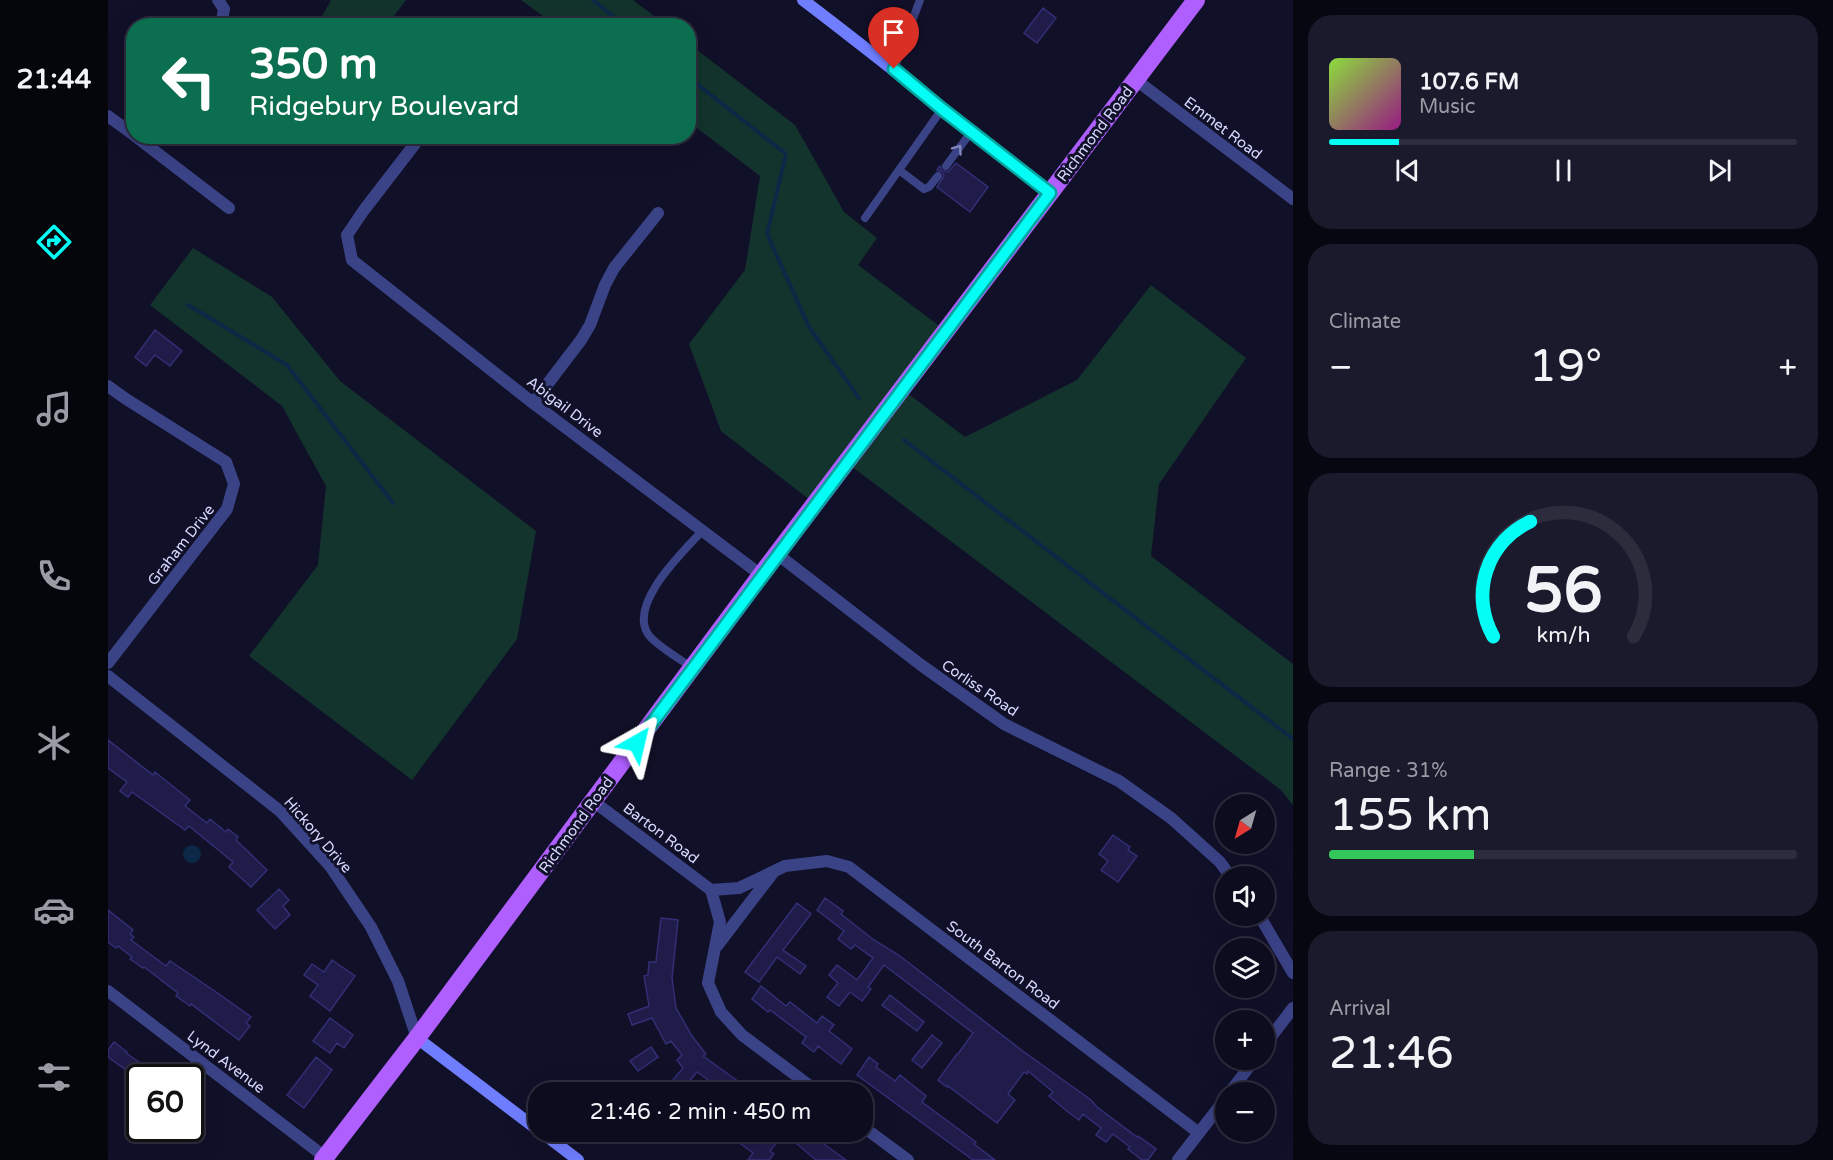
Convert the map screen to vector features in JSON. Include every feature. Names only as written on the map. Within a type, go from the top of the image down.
[{"type":"main road","name":"Richmond Road","points":[[324,1158],[417,1038],[761,575],[1196,0]]},
{"type":"street","points":[[218,0],[224,9],[222,18]]},
{"type":"street","points":[[803,0],[1050,193]]},
{"type":"street","name":"Emmet Road","points":[[1136,80],[1293,199]]},
{"type":"street","points":[[108,116],[126,130]]},
{"type":"street","points":[[154,144],[229,208]]},
{"type":"street","name":"Abigail Drive","points":[[416,144],[347,235],[352,260],[533,402],[761,575]]},
{"type":"street","points":[[533,402],[581,340],[590,325],[614,268],[658,213]]},
{"type":"street","name":"Graham Drive","points":[[108,386],[226,462],[234,484],[227,509],[108,663]]},
{"type":"street","name":"Corliss Road","points":[[777,554],[921,665],[1004,724],[1119,781],[1171,818],[1223,866]]},
{"type":"street","name":"Hickory Drive","points":[[108,675],[280,811],[330,866],[370,927],[398,981],[417,1038]]},
{"type":"street","name":"Barton Road","points":[[593,801],[711,890]]},
{"type":"street","name":"South Barton Road","points":[[711,890],[739,888],[784,866],[827,861],[849,867],[1199,1133]]},
{"type":"street","points":[[715,949],[774,871]]},
{"type":"street","points":[[711,890],[720,922],[708,983],[721,1012],[742,1035],[805,1082]]},
{"type":"street","points":[[1265,926],[1293,974]]},
{"type":"street","name":"Lynd Avenue","points":[[108,991],[324,1158]]},
{"type":"street","points":[[1275,1032],[1293,1008]]},
{"type":"street","points":[[417,1038],[528,1122]]},
{"type":"street","points":[[1238,1082],[1247,1070]]},
{"type":"street","points":[[1178,1160],[1215,1112]]},
{"type":"street","points":[[873,1134],[908,1160]]},
{"type":"street","points":[[555,1142],[578,1160]]},
{"type":"lane","points":[[894,69],[920,0]]},
{"type":"lane","points":[[865,218],[942,109]]},
{"type":"lane","points":[[946,166],[971,132]]},
{"type":"lane","points":[[899,170],[924,189],[929,187],[938,176]]},
{"type":"lane","points":[[692,668],[649,636],[642,623],[646,606],[658,582],[702,530]]},
{"type":"green space","points":[[331,0],[406,0],[392,18],[321,18]]},
{"type":"green space","points":[[521,0],[633,0],[657,18],[545,18]]},
{"type":"green space","points":[[696,49],[795,125],[844,212],[877,238],[858,265],[946,331],[902,389],[965,437],[1077,380],[1151,285],[1246,358],[1159,484],[1151,556],[1293,664],[1293,805],[1281,790],[847,463],[815,504],[721,431],[689,344],[745,270],[760,176],[696,127]]},
{"type":"green space","points":[[193,248],[272,297],[340,381],[536,531],[517,639],[412,780],[249,656],[318,565],[326,486],[282,406],[150,305]]},
{"type":"water","points":[[192,845],[198,848],[201,854],[198,860],[192,863],[186,860],[183,854],[186,848]]},
{"type":"building","points":[[1043,8],[1056,18],[1037,43],[1024,33]]},
{"type":"building","points":[[956,163],[988,187],[970,212],[937,187],[944,176],[937,170],[940,166],[942,170],[948,172]]},
{"type":"building","points":[[155,330],[182,351],[170,366],[155,355],[146,366],[135,357]]},
{"type":"building","points":[[108,740],[153,775],[155,772],[190,800],[185,806],[207,823],[210,819],[226,832],[228,829],[238,837],[236,840],[267,870],[251,887],[229,867],[233,862],[189,826],[185,830],[132,792],[128,797],[120,791],[127,782],[108,768]]},
{"type":"building","points":[[1113,835],[1130,847],[1128,850],[1137,856],[1118,882],[1101,870],[1108,861],[1099,854]]},
{"type":"building","points":[[279,889],[289,900],[283,906],[290,915],[275,929],[257,910]]},
{"type":"building","points":[[825,898],[843,911],[841,914],[874,940],[900,956],[1020,1049],[1156,1149],[1148,1160],[1142,1160],[1113,1134],[1106,1142],[1096,1135],[1101,1128],[1083,1114],[1079,1120],[1068,1112],[1049,1096],[1053,1092],[1028,1071],[1027,1074],[1024,1072],[1008,1094],[1015,1100],[997,1123],[947,1087],[938,1080],[973,1033],[884,965],[868,987],[871,989],[862,1001],[850,992],[839,1006],[827,997],[838,983],[829,975],[837,965],[857,980],[873,958],[855,945],[851,949],[838,939],[844,931],[817,910]]},
{"type":"building","points":[[797,903],[811,914],[783,950],[806,966],[800,974],[777,957],[759,982],[745,972]]},
{"type":"building","points":[[108,910],[133,930],[130,934],[134,937],[131,940],[166,966],[170,961],[251,1017],[246,1023],[250,1026],[239,1040],[191,1004],[190,1006],[176,996],[178,993],[130,959],[132,957],[118,946],[116,948],[108,942]]},
{"type":"building","points":[[661,918],[678,920],[672,978],[676,1008],[692,1036],[706,1054],[703,1056],[739,1082],[711,1082],[697,1072],[688,1082],[671,1082],[683,1068],[677,1060],[682,1055],[671,1041],[666,1044],[652,1018],[632,1025],[628,1014],[649,1006],[644,976],[648,975],[649,962],[656,962]]},
{"type":"building","points":[[332,960],[355,976],[330,1011],[310,996],[318,985],[304,975],[312,964],[324,972]]},
{"type":"building","points":[[761,986],[786,1006],[790,1002],[817,1023],[822,1016],[834,1025],[829,1031],[852,1049],[841,1064],[818,1046],[814,1052],[802,1043],[806,1037],[752,999]]},
{"type":"building","points":[[890,995],[924,1022],[917,1031],[882,1005]]},
{"type":"building","points":[[330,1018],[353,1035],[344,1048],[337,1043],[330,1053],[313,1041]]},
{"type":"building","points":[[932,1035],[942,1043],[922,1068],[912,1060]]},
{"type":"building","points":[[114,1042],[142,1064],[126,1064],[126,1070],[108,1057],[108,1050]]},
{"type":"building","points":[[651,1047],[658,1057],[638,1071],[630,1061]]},
{"type":"building","points":[[316,1057],[332,1070],[304,1108],[287,1095]]},
{"type":"building","points":[[869,1057],[878,1064],[876,1067],[895,1081],[900,1075],[926,1096],[922,1102],[976,1142],[974,1144],[995,1160],[973,1160],[873,1087],[873,1082],[867,1082],[857,1075]]},
{"type":"building","points":[[738,1142],[777,1142],[770,1151],[774,1154],[769,1160],[748,1160],[753,1153]]},
{"type":"building","points":[[795,1142],[821,1142],[846,1160],[816,1160]]},
{"type":"waterway","points":[[593,0],[615,18]]},
{"type":"waterway","points":[[696,83],[786,154],[767,234],[809,327],[859,398]]},
{"type":"waterway","points":[[188,305],[287,365],[393,503]]},
{"type":"waterway","points":[[904,440],[1293,739]]},
{"type":"route","points":[[637,743],[1050,193],[894,69]]}]
